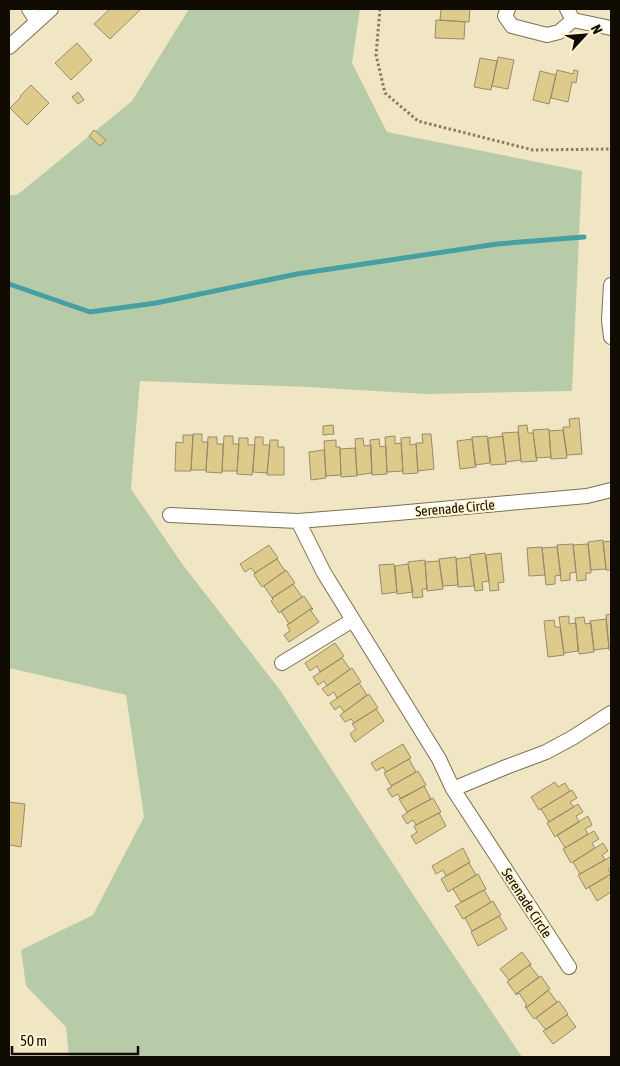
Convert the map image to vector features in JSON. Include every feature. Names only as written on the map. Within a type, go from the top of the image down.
[{"type":"street","points":[[29,9],[37,21]]},
{"type":"street","points":[[9,47],[51,9]]},
{"type":"street","points":[[508,9],[505,16],[512,26],[546,35],[559,32],[570,15],[611,28]]},
{"type":"street","points":[[611,284],[611,337]]},
{"type":"street","name":"Serenade Circle","points":[[170,515],[298,521],[587,496],[611,490]]},
{"type":"street","name":"Serenade Circle","points":[[298,521],[324,573],[440,759],[453,789],[568,967]]},
{"type":"street","points":[[282,663],[353,620]]},
{"type":"street","points":[[453,789],[546,752],[611,713]]},
{"type":"path","points":[[380,9],[376,55],[385,93],[418,121],[533,150],[611,149]]},
{"type":"green space","points":[[189,9],[360,9],[352,63],[387,132],[582,171],[572,391],[426,394],[308,387],[140,381],[131,489],[183,565],[280,690],[414,896],[522,1057],[69,1057],[66,1027],[26,986],[21,950],[93,915],[144,817],[126,695],[9,668],[9,195],[17,195],[132,101]]},
{"type":"building","points":[[110,9],[141,9],[110,39],[94,24]]},
{"type":"building","points":[[441,9],[470,9],[469,22],[440,20]]},
{"type":"building","points":[[436,20],[465,22],[464,39],[435,38]]},
{"type":"building","points":[[77,43],[92,60],[71,80],[55,63]]},
{"type":"building","points":[[498,57],[514,60],[508,89],[492,86]]},
{"type":"building","points":[[480,58],[497,61],[491,90],[474,87]]},
{"type":"building","points":[[557,70],[573,74],[574,70],[578,71],[576,83],[572,82],[568,102],[551,98]]},
{"type":"building","points":[[540,71],[556,75],[549,104],[533,100]]},
{"type":"building","points":[[31,85],[49,103],[27,125],[10,108]]},
{"type":"building","points":[[78,92],[84,100],[78,104],[72,97]]},
{"type":"building","points":[[94,130],[106,140],[100,146],[89,136]]},
{"type":"building","points":[[579,418],[582,454],[567,455],[563,427],[570,427],[569,419]]},
{"type":"building","points":[[333,425],[334,434],[323,435],[323,426]]},
{"type":"building","points":[[527,425],[528,433],[533,433],[537,461],[521,462],[518,426]]},
{"type":"building","points":[[549,429],[551,457],[536,458],[533,430]]},
{"type":"building","points":[[563,430],[567,458],[551,459],[549,431]]},
{"type":"building","points":[[518,432],[521,460],[506,462],[502,433]]},
{"type":"building","points":[[193,434],[202,434],[202,442],[208,442],[206,470],[191,470]]},
{"type":"building","points":[[422,434],[431,434],[434,469],[418,471],[416,443],[423,443]]},
{"type":"building","points":[[183,435],[193,435],[191,471],[175,471],[176,442],[183,443]]},
{"type":"building","points":[[224,436],[233,436],[233,444],[239,444],[237,471],[222,471]]},
{"type":"building","points":[[395,436],[395,444],[401,443],[403,471],[387,472],[385,437]]},
{"type":"building","points":[[487,436],[490,463],[475,465],[472,437]]},
{"type":"building","points":[[503,436],[506,464],[491,465],[488,438]]},
{"type":"building","points":[[208,437],[217,437],[217,444],[223,444],[222,473],[206,472]]},
{"type":"building","points":[[255,437],[263,437],[263,445],[270,445],[267,473],[253,472]]},
{"type":"building","points":[[410,437],[410,445],[416,444],[418,473],[403,474],[401,438]]},
{"type":"building","points":[[239,438],[248,438],[248,445],[255,445],[252,475],[237,474]]},
{"type":"building","points":[[363,438],[364,446],[371,445],[372,473],[357,475],[355,439]]},
{"type":"building","points":[[379,439],[380,447],[386,446],[387,474],[372,475],[370,440]]},
{"type":"building","points":[[472,439],[476,467],[460,469],[457,441]]},
{"type":"building","points":[[270,440],[278,440],[278,447],[284,447],[284,475],[267,475]]},
{"type":"building","points":[[336,440],[336,447],[340,447],[341,475],[326,476],[324,441]]},
{"type":"building","points":[[355,448],[357,476],[341,477],[340,449]]},
{"type":"building","points":[[324,450],[326,478],[311,480],[309,452]]},
{"type":"building","points":[[603,540],[606,569],[591,570],[588,542]]},
{"type":"building","points":[[611,541],[611,570],[606,570],[603,542]]},
{"type":"building","points":[[573,544],[576,572],[570,573],[570,580],[561,581],[557,545]]},
{"type":"building","points":[[588,544],[591,573],[586,573],[586,580],[577,581],[573,545]]},
{"type":"building","points":[[269,545],[278,558],[255,573],[251,568],[245,572],[240,564]]},
{"type":"building","points":[[542,547],[545,575],[529,576],[527,548]]},
{"type":"building","points":[[557,547],[561,575],[555,576],[555,584],[546,585],[542,548]]},
{"type":"building","points":[[485,553],[489,581],[482,582],[483,590],[475,591],[470,555]]},
{"type":"building","points":[[501,553],[504,582],[498,583],[499,590],[490,591],[486,555]]},
{"type":"building","points":[[456,557],[458,585],[443,586],[439,559]]},
{"type":"building","points":[[470,557],[474,586],[458,587],[456,559]]},
{"type":"building","points":[[277,559],[285,571],[262,587],[254,575],[255,573]]},
{"type":"building","points":[[425,560],[427,589],[422,589],[423,597],[413,598],[408,562]]},
{"type":"building","points":[[439,561],[443,589],[427,591],[425,562]]},
{"type":"building","points":[[394,564],[397,592],[382,594],[379,565]]},
{"type":"building","points":[[408,564],[413,592],[397,594],[395,566]]},
{"type":"building","points":[[286,570],[295,583],[272,598],[264,586]]},
{"type":"building","points":[[293,584],[302,597],[279,613],[271,601],[272,598]]},
{"type":"building","points":[[304,596],[312,608],[289,624],[281,611]]},
{"type":"building","points":[[312,608],[311,611],[319,622],[289,642],[284,635],[290,631],[287,625]]},
{"type":"building","points":[[611,614],[611,650],[609,650],[606,615]]},
{"type":"building","points":[[569,616],[569,624],[576,623],[578,651],[564,653],[559,617]]},
{"type":"building","points":[[584,617],[585,624],[591,623],[594,652],[579,654],[575,618]]},
{"type":"building","points":[[606,619],[609,648],[594,650],[590,621]]},
{"type":"building","points":[[554,620],[555,627],[560,627],[564,655],[548,657],[544,621]]},
{"type":"building","points":[[335,643],[344,656],[320,672],[317,666],[310,671],[305,663]]},
{"type":"building","points":[[342,658],[350,669],[327,686],[324,681],[318,685],[313,677]]},
{"type":"building","points":[[352,668],[361,682],[337,698],[334,692],[328,696],[322,689]]},
{"type":"building","points":[[359,683],[367,695],[344,712],[340,706],[335,710],[330,703]]},
{"type":"building","points":[[369,694],[378,708],[354,723],[351,719],[345,722],[340,715]]},
{"type":"building","points":[[376,709],[384,721],[355,742],[350,734],[356,729],[352,724]]},
{"type":"building","points":[[403,744],[411,758],[386,772],[383,767],[376,771],[371,763]]},
{"type":"building","points":[[409,759],[416,772],[391,786],[384,773]]},
{"type":"building","points":[[418,771],[426,785],[401,799],[398,794],[392,797],[387,789]]},
{"type":"building","points":[[555,782],[558,787],[565,783],[570,791],[539,810],[531,797]]},
{"type":"building","points":[[424,786],[431,799],[407,812],[399,799]]},
{"type":"building","points":[[572,790],[577,798],[570,802],[574,807],[549,822],[541,809]]},
{"type":"building","points":[[433,798],[441,812],[416,825],[413,820],[407,824],[402,816]]},
{"type":"building","points":[[9,802],[25,804],[21,847],[9,845]]},
{"type":"building","points":[[578,804],[583,812],[576,816],[579,822],[555,837],[547,823]]},
{"type":"building","points":[[439,813],[446,826],[416,844],[411,836],[417,832],[414,826]]},
{"type":"building","points":[[588,816],[592,825],[585,829],[588,834],[565,848],[557,835]]},
{"type":"building","points":[[594,831],[599,839],[592,843],[595,848],[571,863],[563,849]]},
{"type":"building","points":[[603,843],[608,851],[602,855],[605,860],[580,874],[573,862]]},
{"type":"building","points":[[463,848],[470,862],[446,876],[443,870],[436,874],[432,866]]},
{"type":"building","points":[[610,857],[611,867],[608,869],[611,874],[586,889],[578,875]]},
{"type":"building","points":[[469,863],[476,875],[448,892],[441,879]]},
{"type":"building","points":[[478,874],[486,889],[461,902],[453,889]]},
{"type":"building","points":[[611,874],[611,892],[597,901],[589,887]]},
{"type":"building","points":[[484,890],[491,902],[463,919],[455,906]]},
{"type":"building","points":[[493,901],[501,915],[472,931],[465,918]]},
{"type":"building","points":[[499,916],[507,929],[478,946],[471,932]]},
{"type":"building","points":[[522,952],[531,964],[509,980],[500,969]]},
{"type":"building","points":[[531,964],[530,966],[539,977],[516,994],[507,982]]},
{"type":"building","points":[[541,976],[550,989],[526,1008],[525,1006],[527,1005],[519,993],[516,994]]},
{"type":"building","points":[[548,990],[557,1002],[534,1019],[526,1008]]},
{"type":"building","points":[[559,1001],[568,1014],[546,1030],[536,1018]]},
{"type":"building","points":[[567,1015],[576,1027],[553,1044],[543,1031]]},
{"type":"waterway","points":[[9,284],[90,312],[156,303],[297,274],[497,244],[584,237]]}]
